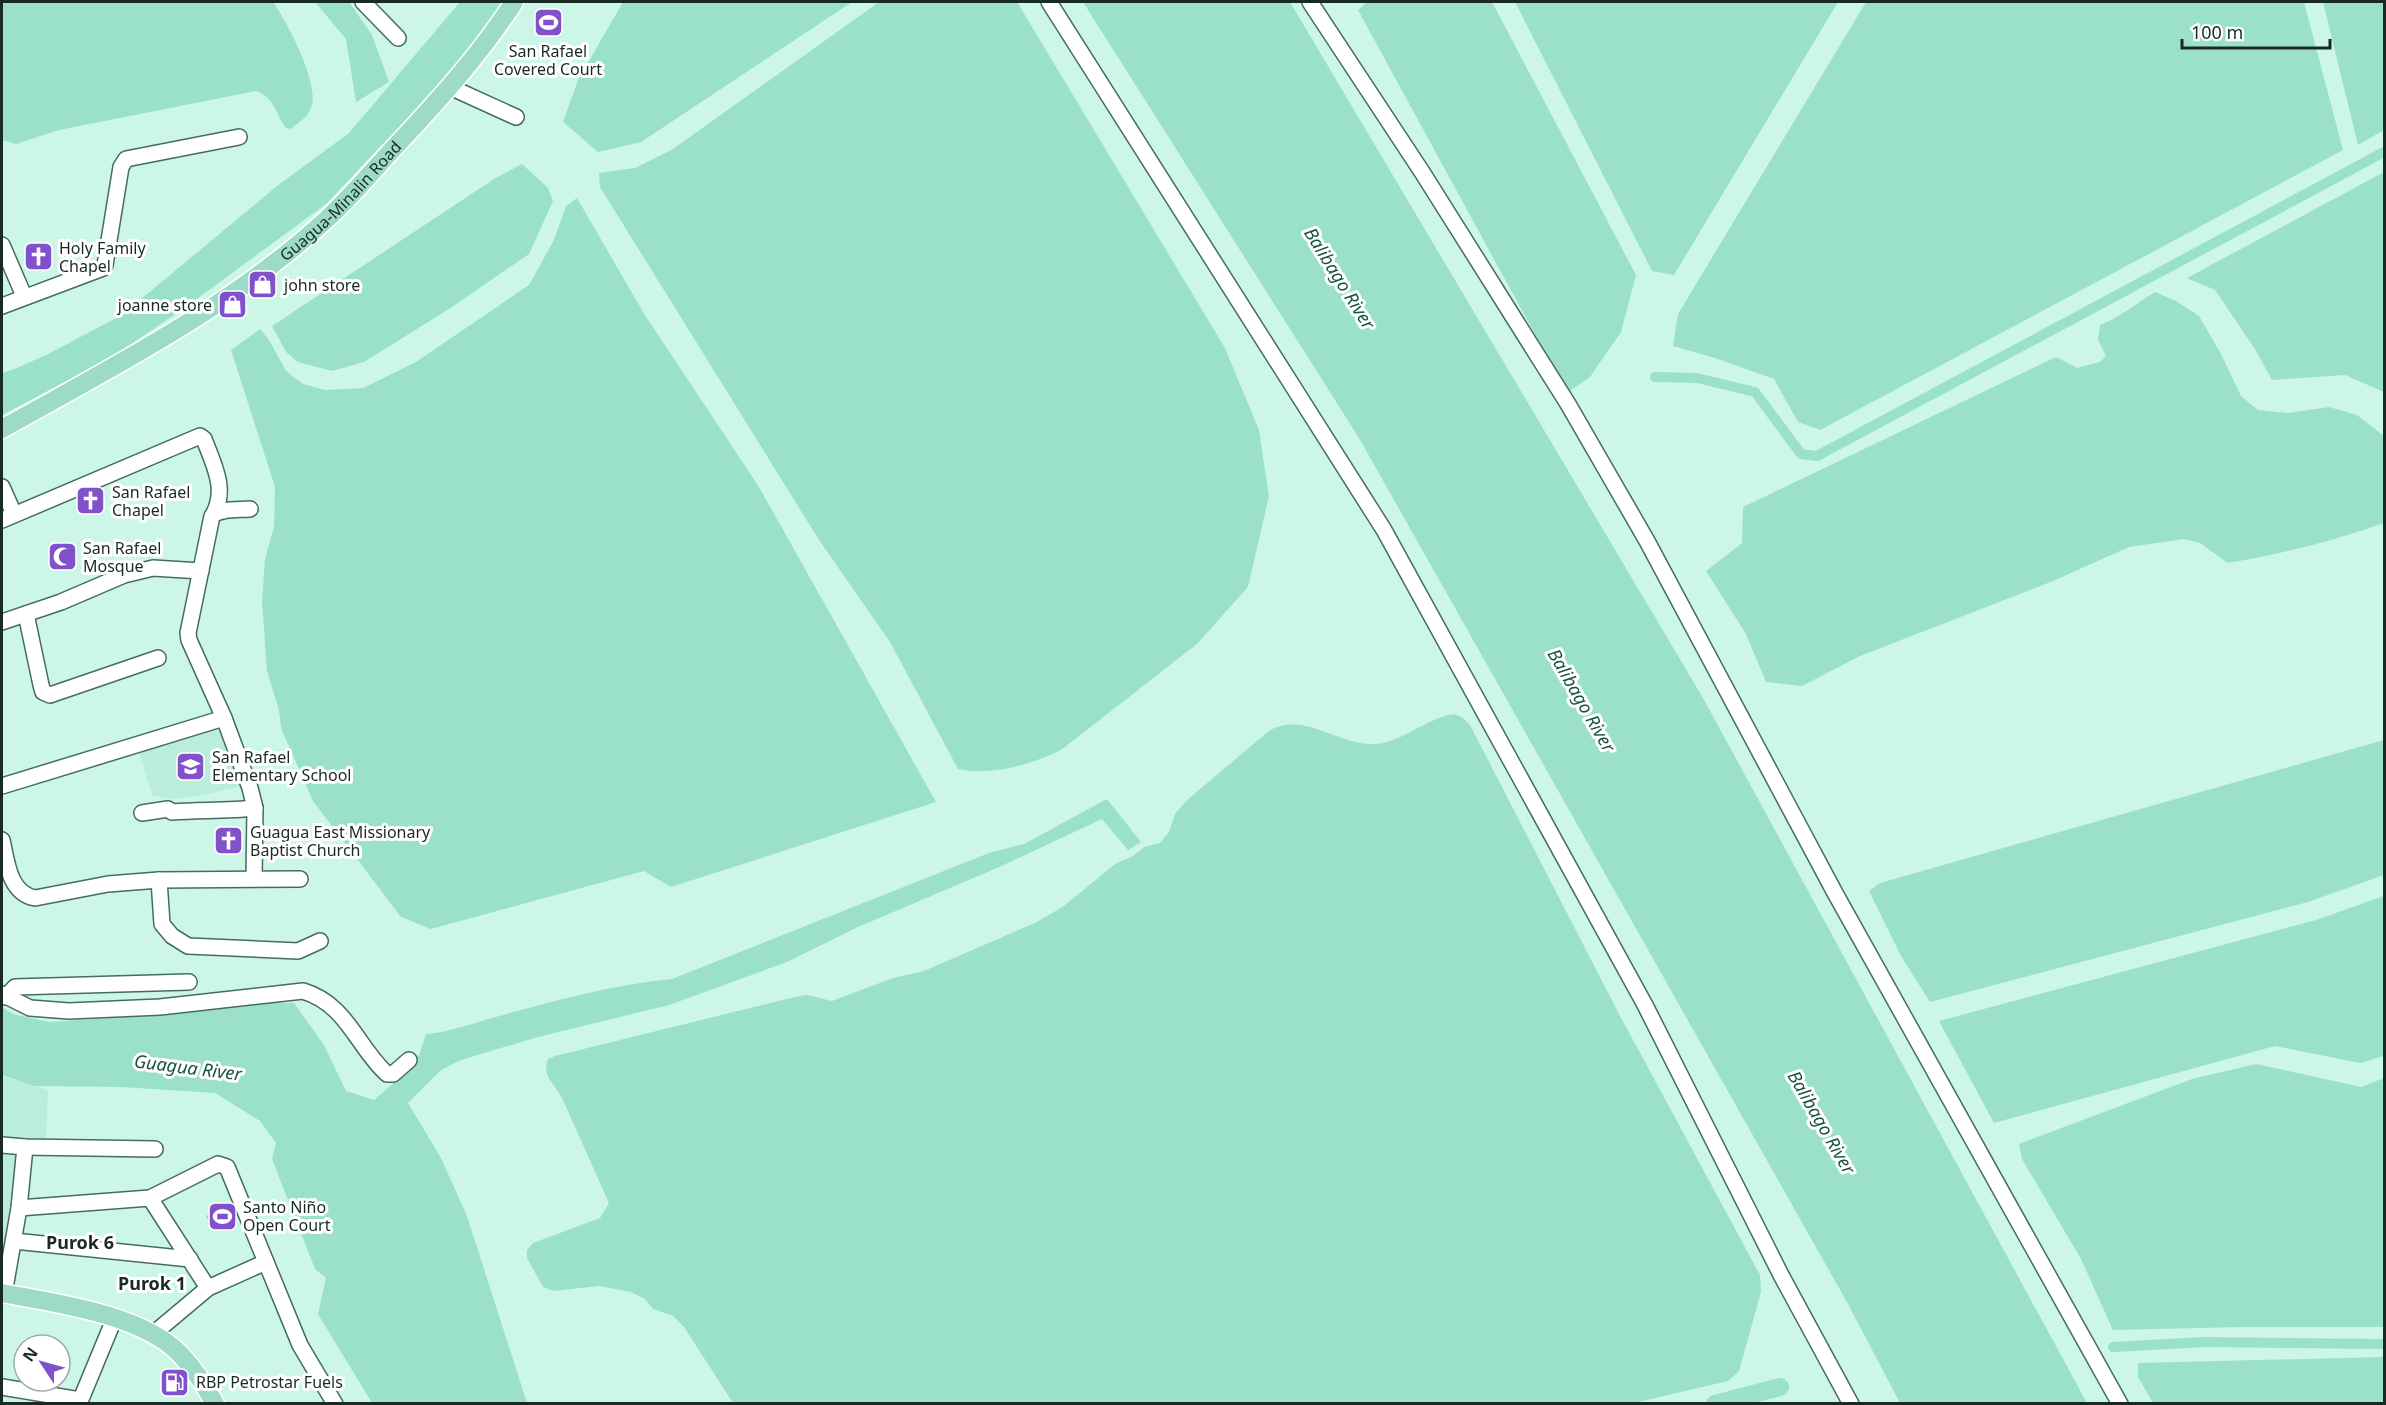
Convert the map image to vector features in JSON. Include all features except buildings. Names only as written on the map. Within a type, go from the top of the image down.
[{"type":"main road","name":"Guagua-Minalin Road","points":[[2,429],[143,350],[204,312],[262,272],[328,218],[450,87],[514,2]]},
{"type":"main road","points":[[3,1293],[115,1317],[152,1335],[180,1354],[207,1388],[215,1404]]},
{"type":"street","points":[[363,2],[398,38]]},
{"type":"street","points":[[1049,2],[1384,530],[1645,1005],[1781,1275],[1851,1404]]},
{"type":"street","points":[[1310,2],[1422,172],[1568,404],[1652,552],[1834,893],[2120,1404]]},
{"type":"street","points":[[450,87],[516,117]]},
{"type":"street","points":[[2,306],[103,268],[121,167],[126,159],[239,137]]},
{"type":"street","points":[[2,245],[24,296]]},
{"type":"street","points":[[2,488],[8,517],[200,436],[204,439],[219,483],[220,498],[203,554],[188,633],[243,766],[255,808],[254,878]]},
{"type":"street","points":[[214,513],[250,509]]},
{"type":"street","points":[[2,622],[61,602],[124,575],[153,568],[201,571]]},
{"type":"street","points":[[26,614],[41,685],[43,692],[47,694],[72,688],[158,658]]},
{"type":"street","points":[[2,786],[224,718]]},
{"type":"street","points":[[141,813],[168,809],[172,812],[214,810],[223,812],[255,808]]},
{"type":"street","points":[[2,840],[12,879],[18,890],[25,896],[34,898],[108,884],[159,880],[300,879]]},
{"type":"street","points":[[159,880],[162,924],[172,936],[188,946],[298,951],[320,941]]},
{"type":"street","points":[[189,982],[15,987],[4,996],[30,1008],[69,1011],[160,1007],[303,991],[324,999],[335,1009],[387,1074],[391,1075],[409,1060]]},
{"type":"street","points":[[2,1145],[155,1149]]},
{"type":"street","points":[[3,1293],[19,1208],[25,1147]]},
{"type":"street","points":[[19,1208],[150,1198],[218,1164],[223,1164],[227,1167],[300,1345],[334,1404]]},
{"type":"street","points":[[150,1198],[208,1288]]},
{"type":"street","points":[[14,1241],[190,1259]]},
{"type":"street","points":[[152,1335],[208,1288],[266,1262]]},
{"type":"street","points":[[2,1387],[79,1402],[115,1317]]},
{"type":"shaded area","name":"San Rafael Elementary School","points":[[222,721],[246,785],[203,795],[172,799],[152,795],[138,748]]},
{"type":"shaded area","points":[[2,1076],[48,1090],[46,1143],[2,1142]]},
{"type":"shaded area","points":[[2,1147],[24,1148],[2,1286]]},
{"type":"shaded area","name":"Santo Niño Open Court","points":[[232,1203],[239,1216],[213,1229],[206,1216]]},
{"type":"water","points":[[2,2],[273,2],[286,23],[306,67],[313,94],[311,109],[290,129],[285,127],[270,101],[262,93],[256,91],[59,130],[16,144],[2,140]]},
{"type":"water","points":[[315,2],[349,2],[372,35],[389,82],[356,102],[346,39]]},
{"type":"water","points":[[460,2],[505,2],[482,39],[435,93],[326,204],[183,309],[109,359],[2,415],[2,373],[48,354],[122,315],[277,186],[349,133]]},
{"type":"water","points":[[623,2],[852,2],[641,142],[598,152],[563,122],[578,80]]},
{"type":"water","points":[[879,2],[1017,2],[1225,348],[1259,430],[1269,496],[1248,587],[1197,644],[1061,750],[1011,768],[984,771],[958,769],[890,642],[819,540],[600,187],[599,173],[635,168],[673,149]]},
{"type":"water","name":"Balibago River","points":[[1083,2],[1290,2],[1703,698],[2087,1403],[1900,1403],[1848,1304],[1359,438]]},
{"type":"water","points":[[1367,2],[1492,2],[1636,275],[1621,332],[1590,377],[1567,393],[1358,10]]},
{"type":"water","points":[[1515,2],[1838,2],[1674,275],[1652,271]]},
{"type":"water","points":[[1866,2],[2304,2],[2343,150],[1820,430],[1798,422],[1774,379],[1673,346],[1678,314]]},
{"type":"water","points":[[2323,2],[2384,2],[2384,130],[2358,145]]},
{"type":"water","points":[[522,164],[548,188],[553,201],[529,254],[449,309],[364,362],[332,371],[298,362],[286,352],[272,326],[494,179]]},
{"type":"water","points":[[2384,172],[2384,392],[2345,375],[2272,380],[2255,349],[2215,290],[2187,278]]},
{"type":"water","points":[[577,198],[643,312],[759,487],[936,802],[671,887],[644,871],[431,929],[401,917],[313,801],[281,728],[279,710],[267,671],[262,602],[265,559],[274,527],[275,487],[231,350],[260,329],[269,340],[286,371],[303,384],[325,390],[363,388],[416,362],[529,285],[554,240],[566,206]]},
{"type":"water","points":[[2155,292],[2176,301],[2199,316],[2221,354],[2241,396],[2258,410],[2289,413],[2329,407],[2357,415],[2384,436],[2384,523],[2307,546],[2228,563],[2200,543],[2184,539],[2129,547],[2053,581],[1860,656],[1802,686],[1766,682],[1746,634],[1706,571],[1742,543],[1743,507],[2056,357],[2077,368],[2100,362],[2106,356],[2098,340],[2100,325]]},
{"type":"water","points":[[1454,714],[1463,718],[1470,725],[1618,1012],[1760,1275],[1761,1292],[1739,1371],[1728,1381],[1630,1404],[733,1403],[684,1327],[673,1316],[653,1309],[645,1299],[631,1292],[599,1286],[554,1291],[543,1287],[527,1258],[527,1250],[533,1243],[600,1218],[609,1203],[562,1098],[547,1075],[548,1059],[799,996],[807,995],[832,1001],[893,978],[924,971],[1037,922],[1064,906],[1115,864],[1133,856],[1144,847],[1160,843],[1169,832],[1175,814],[1186,801],[1270,730],[1283,725],[1296,725],[1321,730],[1359,743],[1372,744],[1393,740],[1433,720]]},
{"type":"water","points":[[2384,740],[2384,875],[2308,902],[1930,1002],[1901,956],[1869,891],[1880,883]]},
{"type":"water","name":"Guagua River","points":[[1107,799],[1141,842],[1128,850],[1102,819],[997,868],[858,927],[787,962],[669,1005],[538,1037],[461,1060],[441,1070],[408,1103],[441,1158],[467,1216],[527,1403],[372,1403],[318,1314],[326,1278],[315,1269],[272,1159],[276,1143],[260,1121],[215,1093],[121,1087],[34,1086],[2,1075],[2,1007],[13,1014],[49,1022],[155,1015],[255,1003],[294,1003],[324,1045],[346,1091],[374,1100],[416,1064],[426,1034],[456,1029],[587,993],[672,979],[989,853],[1024,844]]},
{"type":"water","points":[[2384,896],[2384,1056],[2360,1063],[2275,1046],[1994,1123],[1939,1021],[2316,920]]},
{"type":"water","points":[[2256,1064],[2361,1087],[2384,1078],[2384,1327],[2113,1330],[2081,1259],[2022,1159],[2019,1144],[2192,1079]]},
{"type":"water","points":[[2384,1357],[2384,1403],[2153,1403],[2138,1377],[2138,1363]]},
{"type":"waterway","points":[[1655,377],[1697,378],[1755,392],[1801,454],[1817,456],[2384,152]]},
{"type":"waterway","points":[[2113,1347],[2205,1342],[2384,1344]]},
{"type":"waterway","points":[[1715,1404],[1780,1387]]},
{"type":"place","name":"San Rafael Covered Court","points":[[548,23]]},
{"type":"place","name":"Holy Family Chapel","points":[[38,257]]},
{"type":"place","name":"john store","points":[[263,285]]},
{"type":"place","name":"joanne store","points":[[233,305]]},
{"type":"place","name":"San Rafael Chapel","points":[[91,501]]},
{"type":"place","name":"San Rafael Mosque","points":[[62,557]]},
{"type":"place","name":"San Rafael Elementary School","points":[[191,766]]},
{"type":"place","name":"Guagua East Missionary Baptist Church","points":[[229,841]]},
{"type":"place","name":"Santo Niño Open Court","points":[[222,1216]]},
{"type":"place","name":"RBP Petrostar Fuels","points":[[175,1382]]},
{"type":"district","name":"Purok 6","points":[[80,1242]]},
{"type":"district","name":"Purok 1","points":[[152,1283]]}]
